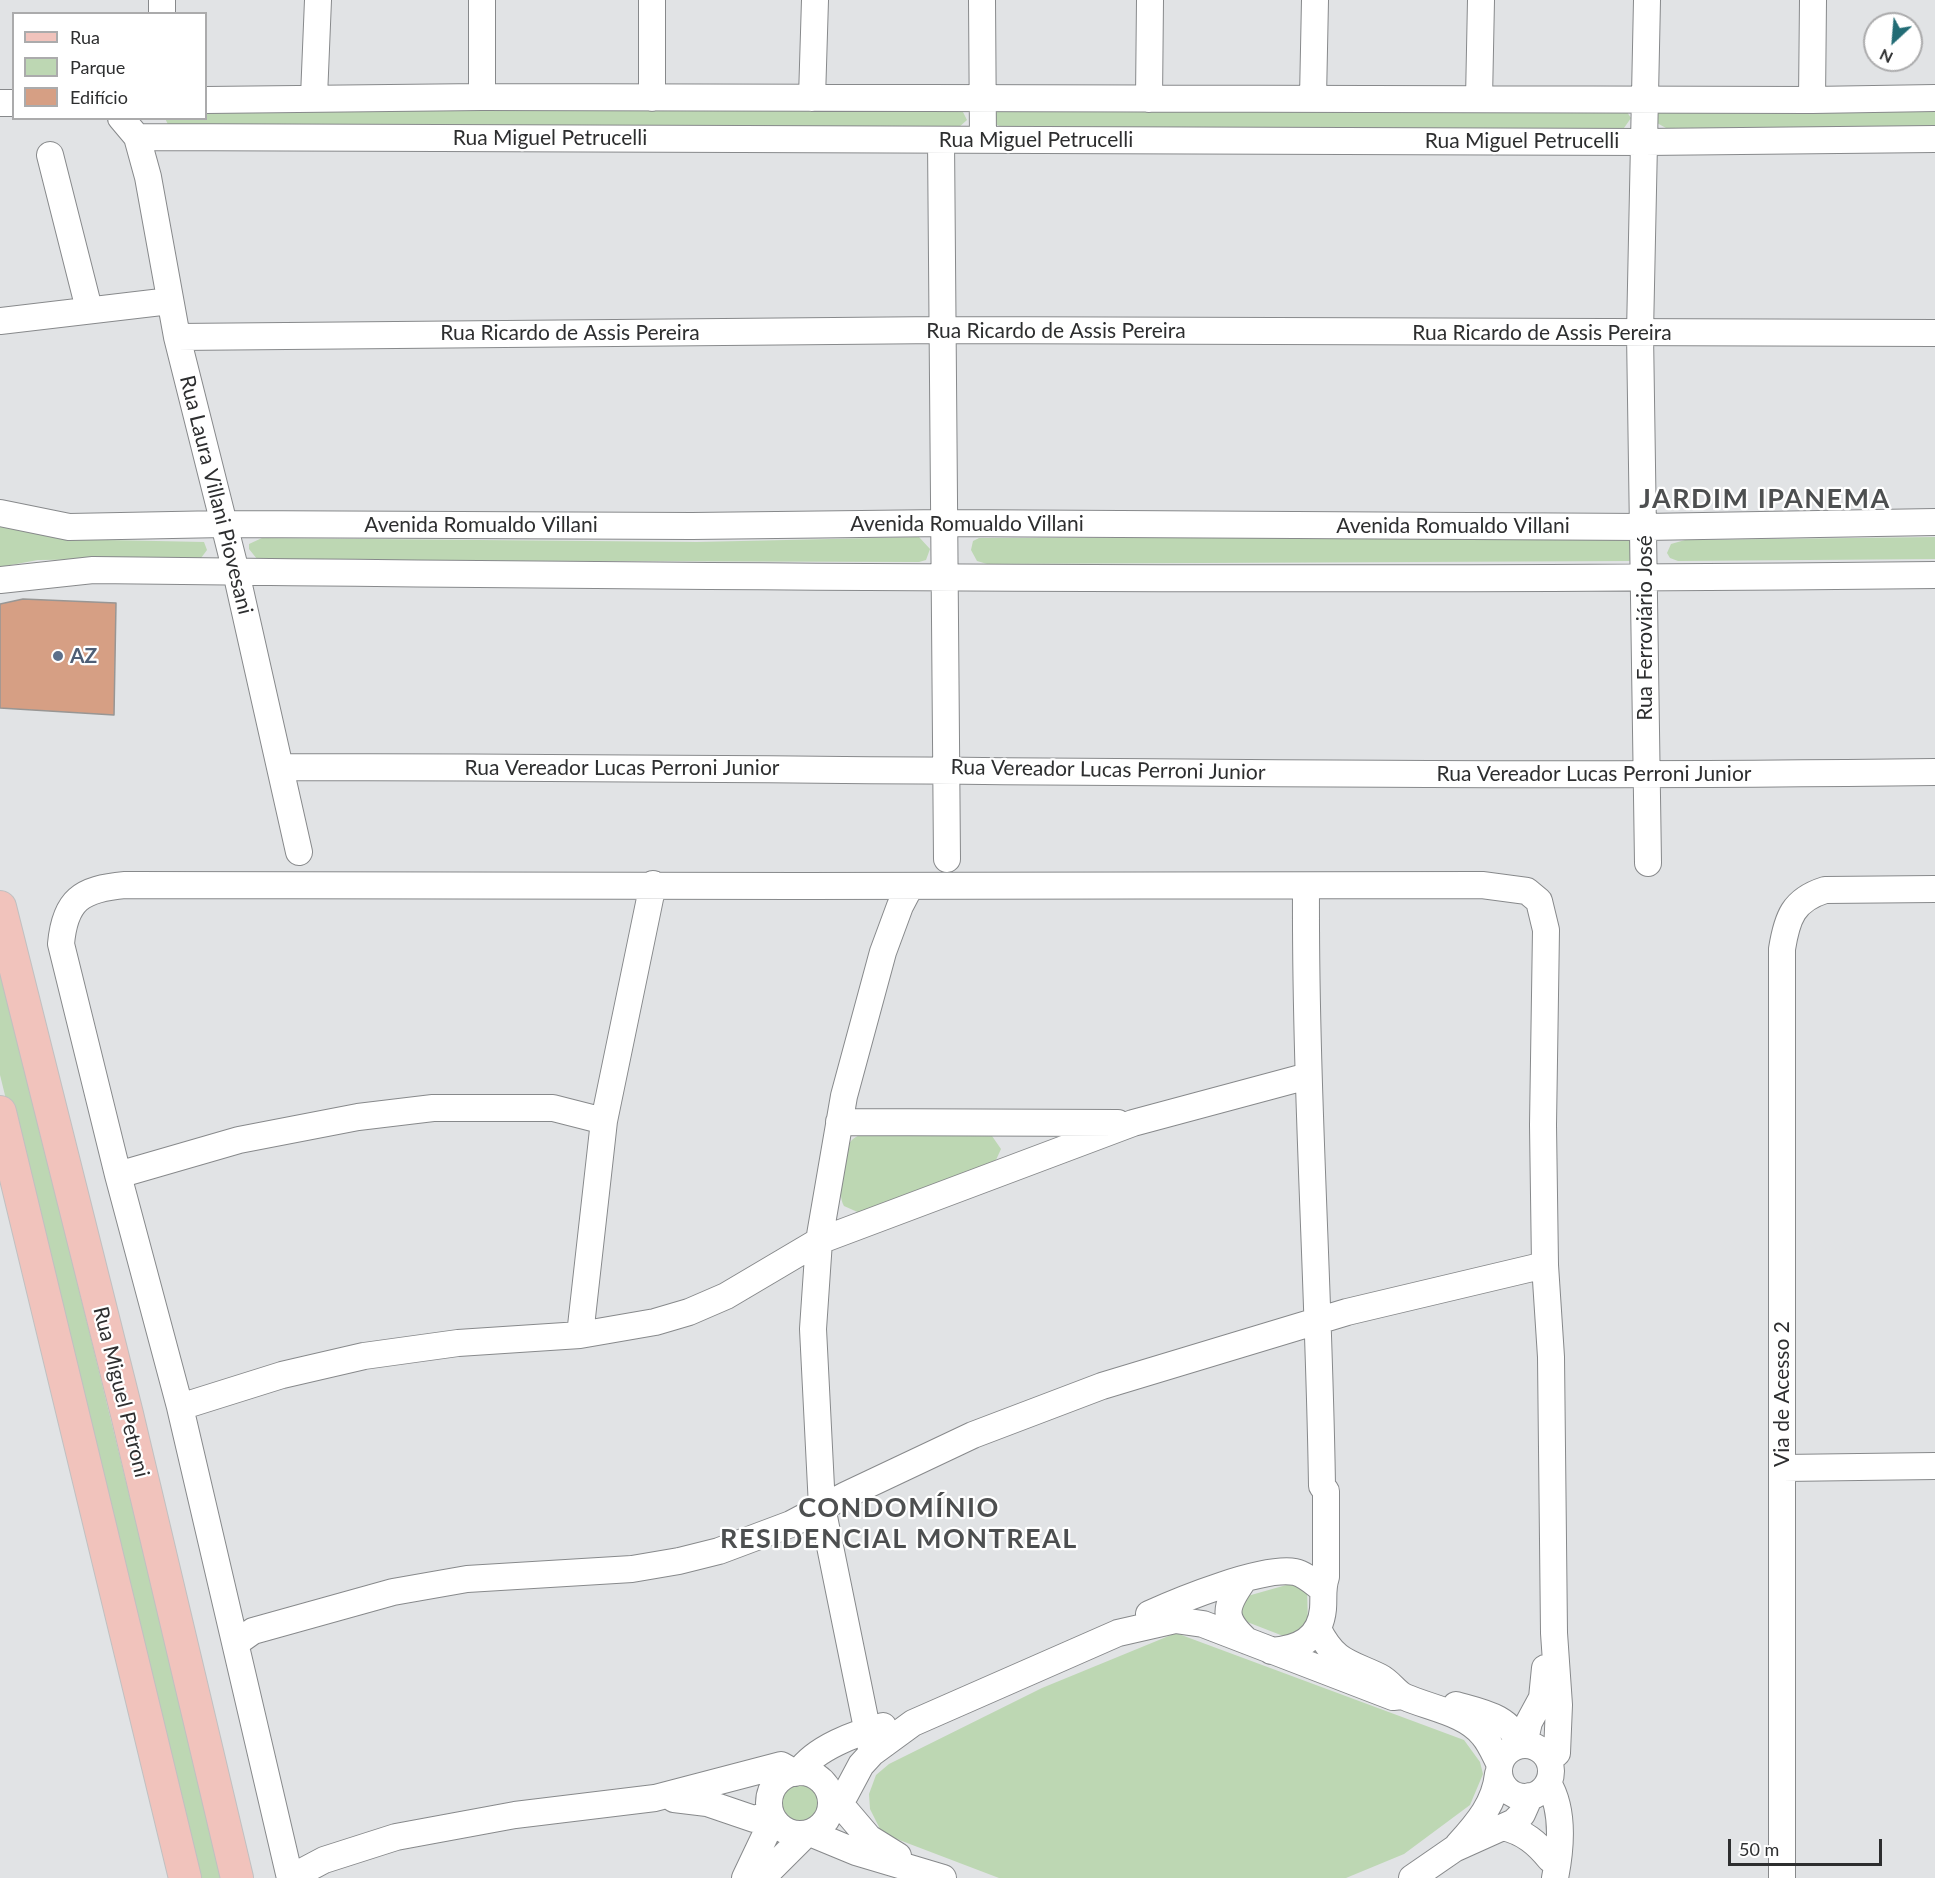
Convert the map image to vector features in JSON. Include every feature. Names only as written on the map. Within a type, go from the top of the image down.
[{"type":"main road","name":"Rua Miguel Petroni","points":[[0,907],[127,1414],[237,1878]]},
{"type":"main road","points":[[0,1112],[185,1878]]},
{"type":"street","points":[[314,97],[318,0]]},
{"type":"street","points":[[482,0],[482,97]]},
{"type":"street","points":[[651,98],[652,0]]},
{"type":"street","points":[[812,98],[815,0]]},
{"type":"street","points":[[982,0],[983,140]]},
{"type":"street","points":[[1149,99],[1150,0]]},
{"type":"street","points":[[1313,98],[1315,0]]},
{"type":"street","points":[[1479,99],[1480,0]]},
{"type":"street","name":"Rua Ferroviário José","points":[[1647,0],[1640,333],[1645,527],[1645,776],[1648,863]]},
{"type":"street","points":[[1812,100],[1813,0]]},
{"type":"street","name":"Rua Miguel Petrucelli","points":[[207,100],[314,97],[1646,100],[1935,98]]},
{"type":"street","name":"Rua Miguel Petrucelli","points":[[136,125],[941,140],[1645,142],[1935,139]]},
{"type":"street","name":"Rua Laura Villani Piovesani","points":[[136,125],[148,177],[177,337],[236,572],[282,767],[299,852]]},
{"type":"street","points":[[941,140],[946,579],[944,769],[947,859]]},
{"type":"street","points":[[50,155],[89,309]]},
{"type":"street","points":[[0,321],[170,301]]},
{"type":"street","name":"Rua Ricardo de Assis Pereira","points":[[177,337],[943,330],[1935,333]]},
{"type":"street","name":"Avenida Romualdo Villani","points":[[0,513],[69,527],[224,524],[692,526],[945,523],[1645,527],[1935,522]]},
{"type":"street","points":[[0,580],[93,570],[946,579],[1644,578],[1935,575]]},
{"type":"street","name":"Rua Vereador Lucas Perroni Junior","points":[[282,767],[944,769],[1645,776],[1935,772]]},
{"type":"street","points":[[580,1335],[604,1121],[653,884]]},
{"type":"street","points":[[762,1878],[808,1834],[825,1823],[831,1805],[830,1794],[818,1778],[781,1765],[656,1798],[515,1815],[396,1837],[324,1860],[290,1878],[180,1407],[118,1175],[61,944],[63,922],[71,904],[85,894],[104,887],[124,885],[653,884],[910,887],[1306,887],[1482,885],[1527,891],[1539,901],[1546,930],[1543,1125],[1545,1264],[1551,1357],[1554,1633],[1559,1705],[1557,1753],[1522,1814],[1503,1827],[1454,1849],[1412,1878]]},
{"type":"street","points":[[831,1805],[845,1795],[861,1765],[869,1742],[822,1507],[813,1329],[819,1241],[839,1122],[853,1058],[883,952],[900,906],[910,887]]},
{"type":"street","points":[[1289,1572],[1301,1562],[1311,1547],[1319,1491],[1322,1485],[1320,1320],[1308,1076],[1306,887]]},
{"type":"street","name":"Via de Acesso 2","points":[[1782,1878],[1782,949],[1786,923],[1793,911],[1804,900],[1825,890],[1935,889]]},
{"type":"street","points":[[180,1407],[282,1375],[364,1356],[458,1343],[580,1335],[621,1329],[689,1312],[758,1279],[819,1241],[1133,1123],[1308,1076]]},
{"type":"street","points":[[118,1175],[239,1140],[358,1117],[433,1108],[553,1108],[604,1121]]},
{"type":"street","points":[[839,1122],[1133,1123]]},
{"type":"street","points":[[236,1642],[253,1631],[393,1592],[467,1579],[610,1570],[679,1561],[718,1551],[791,1524],[822,1507],[973,1436],[1102,1386],[1320,1320],[1545,1264]]},
{"type":"street","points":[[1783,1468],[1935,1466]]},
{"type":"street","points":[[1271,1651],[1301,1645],[1314,1635],[1322,1616],[1322,1589],[1326,1577],[1326,1491],[1322,1485]]},
{"type":"street","points":[[1118,1633],[1124,1627],[1158,1610],[1243,1581],[1289,1572],[1304,1576],[1322,1589]]},
{"type":"street","points":[[1243,1581],[1230,1601],[1227,1613],[1230,1623],[1248,1641]]},
{"type":"street","points":[[745,1878],[772,1817],[770,1796],[773,1788],[778,1781],[797,1772],[813,1756],[869,1742],[914,1724],[1118,1633],[1175,1620],[1186,1620],[1248,1641],[1393,1697],[1402,1696]]},
{"type":"street","points":[[1318,1629],[1335,1656],[1388,1682],[1402,1696],[1432,1707],[1476,1728],[1485,1736],[1499,1768],[1501,1782],[1513,1794],[1542,1780]]},
{"type":"street","points":[[1522,1744],[1529,1722],[1542,1698],[1547,1654],[1554,1633]]},
{"type":"street","points":[[1432,1707],[1438,1704],[1454,1704],[1493,1717],[1514,1728],[1522,1744]]},
{"type":"street","points":[[1454,1849],[1479,1822],[1492,1800],[1499,1768],[1507,1751],[1522,1744],[1539,1748],[1542,1780],[1532,1812],[1544,1836],[1553,1872]]},
{"type":"street","points":[[656,1798],[707,1803],[754,1819],[772,1817]]},
{"type":"street","points":[[831,1805],[846,1811],[858,1827],[882,1847],[939,1877]]},
{"type":"street","points":[[772,1817],[787,1832],[808,1834],[856,1852],[939,1877]]},
{"type":"street","points":[[1503,1827],[1523,1834],[1534,1842],[1553,1872]]},
{"type":"green space","points":[[207,105],[962,110],[967,120],[958,128],[169,127],[166,120],[207,120]]},
{"type":"green space","points":[[1658,107],[1935,108],[1935,127],[1666,128],[1657,123]]},
{"type":"green space","points":[[994,110],[1627,112],[1631,118],[1624,128],[1006,129],[995,124]]},
{"type":"green space","points":[[0,524],[60,539],[204,542],[207,550],[201,558],[38,560],[0,567]]},
{"type":"green space","points":[[919,537],[930,549],[926,560],[919,562],[263,560],[257,559],[249,549],[249,544],[262,538],[697,542]]},
{"type":"green space","points":[[1629,537],[1638,542],[1635,557],[1629,561],[987,564],[977,561],[971,550],[973,541],[979,538]]},
{"type":"green space","points":[[1935,537],[1935,559],[1678,561],[1670,558],[1667,553],[1671,544],[1685,540]]},
{"type":"green space","points":[[0,967],[223,1878],[198,1878],[0,1075]]},
{"type":"green space","points":[[865,1133],[982,1134],[992,1136],[1001,1149],[996,1160],[991,1163],[862,1214],[844,1206],[841,1175],[849,1144],[854,1138]]},
{"type":"green space","points":[[1297,1582],[1307,1587],[1308,1627],[1291,1639],[1242,1620],[1236,1605],[1244,1597]]},
{"type":"green space","points":[[1176,1633],[1464,1740],[1480,1762],[1483,1774],[1470,1805],[1404,1854],[1346,1878],[999,1878],[894,1838],[880,1829],[870,1809],[869,1794],[876,1775],[889,1764],[1042,1688]]},
{"type":"green space","points":[[799,1779],[808,1780],[816,1785],[821,1793],[821,1811],[816,1819],[808,1824],[799,1825],[790,1824],[782,1819],[777,1811],[776,1802],[777,1793],[782,1785],[790,1780]]},
{"type":"building","name":"AZ","points":[[23,599],[116,603],[114,715],[0,708],[0,604]]},
{"type":"place","name":"AZ","points":[[58,656]]},
{"type":"district","name":"JARDIM IPANEMA","points":[[1765,499]]},
{"type":"district","name":"CONDOMÍNIO RESIDENCIAL MONTREAL","points":[[899,1524]]}]
